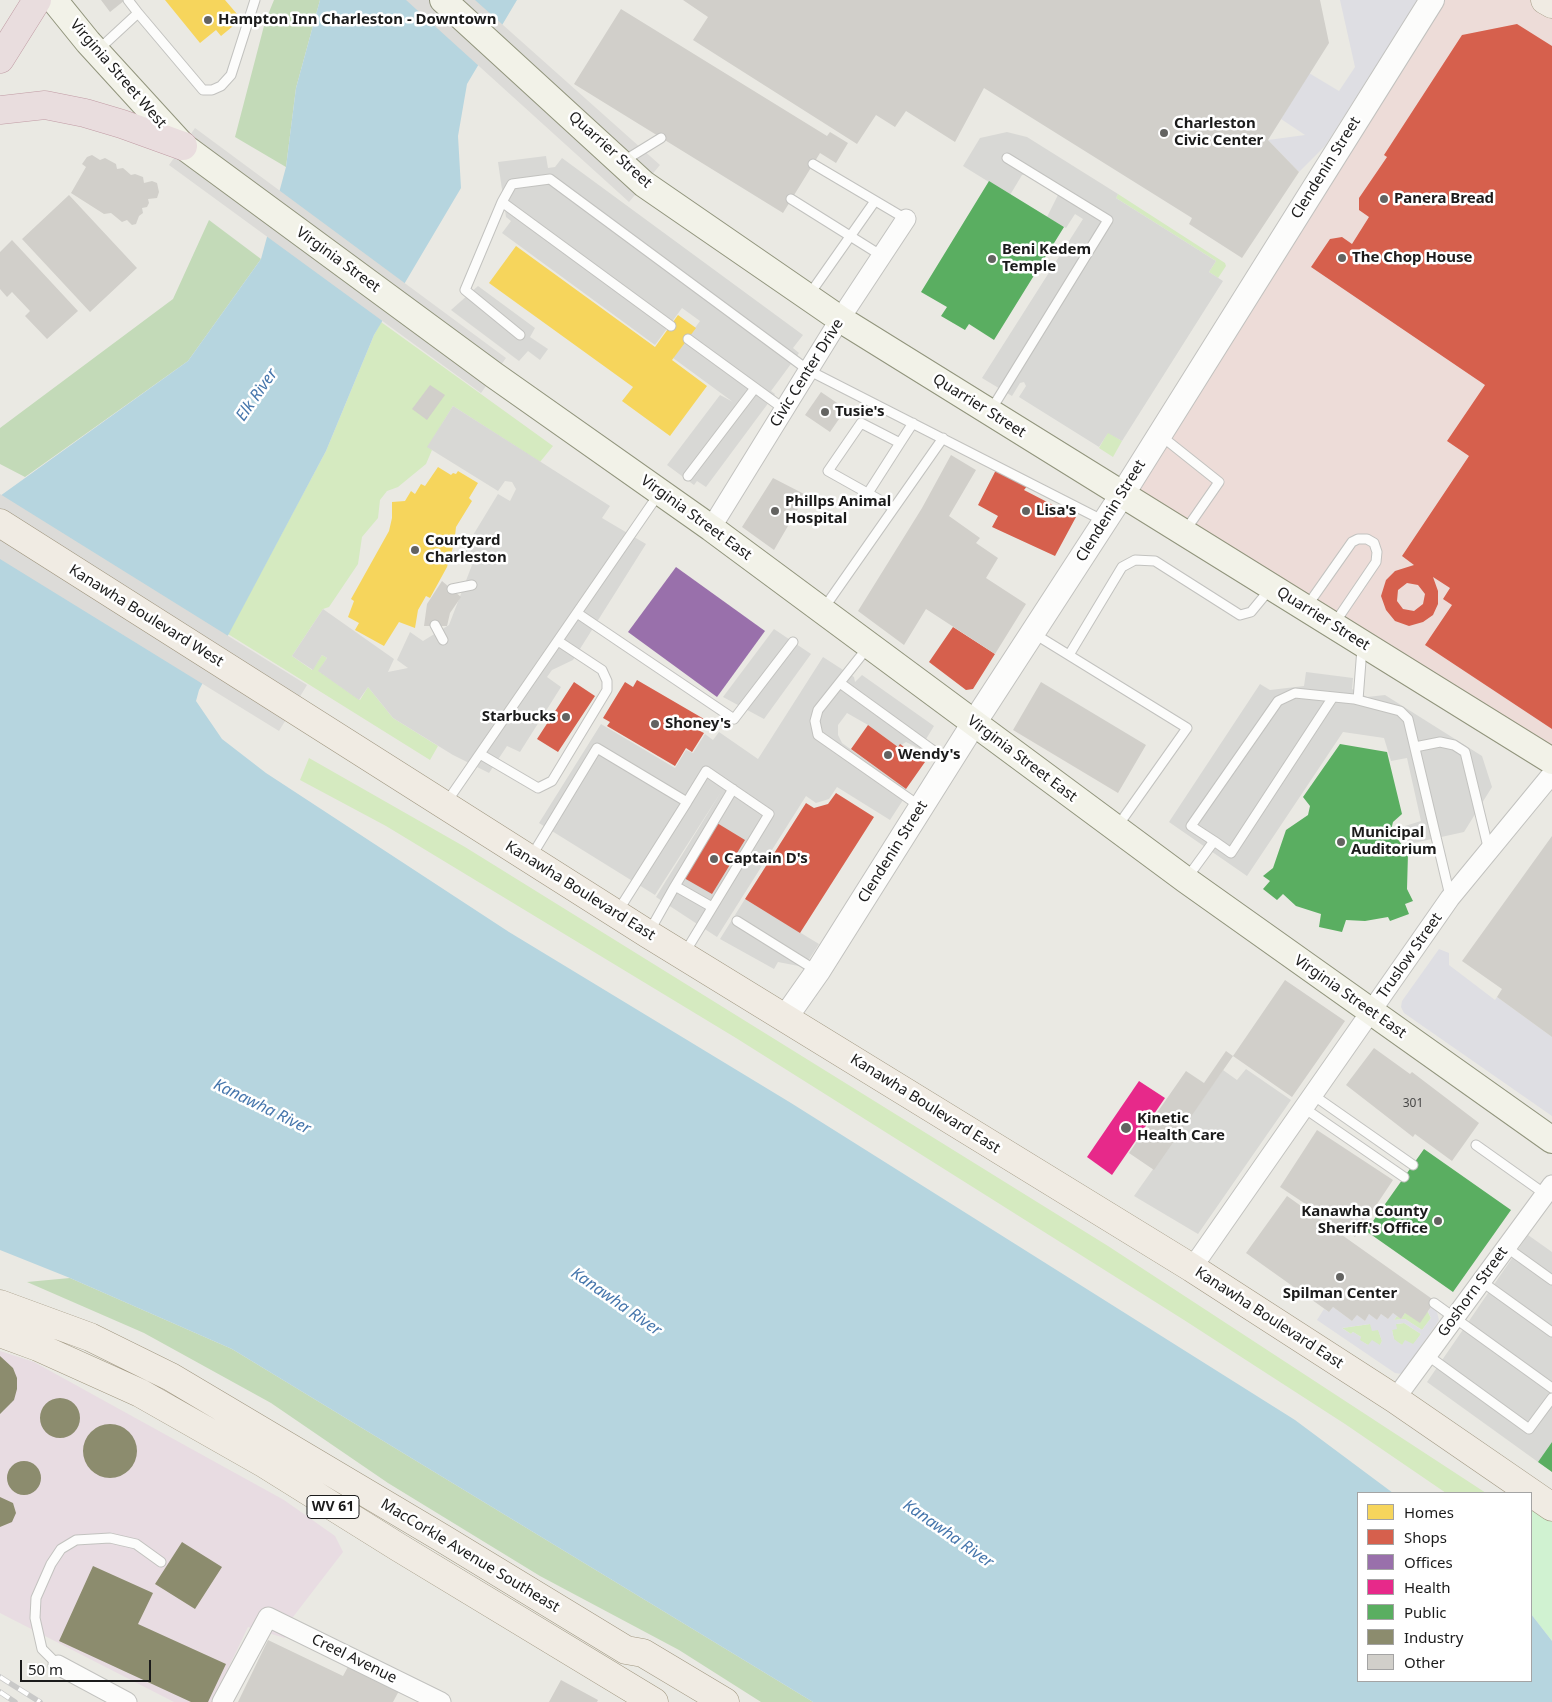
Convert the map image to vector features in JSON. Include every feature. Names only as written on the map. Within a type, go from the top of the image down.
[{"type":"highway","points":[[0,59],[37,0]]},
{"type":"highway","points":[[0,110],[45,105],[84,113],[122,124],[183,146]]},
{"type":"main road","name":"Virginia Street West","points":[[54,0],[96,52],[183,146]]},
{"type":"main road","name":"Quarrier Street","points":[[443,0],[632,156],[644,184],[840,320],[1552,761]]},
{"type":"main road","points":[[1545,0],[1552,4]]},
{"type":"main road","name":"Virginia Street","points":[[183,146],[494,375]]},
{"type":"main road","name":"Virginia Street East","points":[[494,375],[711,528],[1186,880],[1552,1140]]},
{"type":"main road","name":"Kanawha Boulevard West","points":[[0,523],[293,708]]},
{"type":"main road","name":"Kanawha Boulevard East","points":[[293,708],[648,934],[1192,1268],[1395,1400],[1530,1492]]},
{"type":"main road","name":"MacCorkle Avenue Southeast","points":[[0,1304],[90,1337],[171,1377],[626,1650],[643,1653],[725,1702]]},
{"type":"main road","name":"MacCorkle Avenue Southeast","points":[[0,1333],[38,1347],[140,1393],[265,1464],[652,1701]]},
{"type":"main road","name":"Kanawha Boulevard East","points":[[1532,1493],[1552,1507]]},
{"type":"main road","name":"WV 61","points":[[626,1650],[640,1666],[702,1702]]},
{"type":"street","name":"Clendenin Street","points":[[785,1018],[818,971],[974,723],[1122,495],[1432,0]]},
{"type":"street","name":"Civic Center Drive","points":[[711,528],[808,370],[906,219]]},
{"type":"street","name":"Truslow Street","points":[[1192,1268],[1450,898],[1552,774]]},
{"type":"street","name":"Goshorn Street","points":[[1395,1400],[1548,1189]]},
{"type":"street","name":"Creel Avenue","points":[[222,1702],[268,1617],[438,1701]]},
{"type":"street","points":[[58,1665],[127,1702]]},
{"type":"lane","points":[[128,0],[203,90],[212,90],[221,86],[231,75],[256,0]]},
{"type":"lane","points":[[96,52],[138,13]]},
{"type":"lane","points":[[632,156],[661,138]]},
{"type":"lane","points":[[989,412],[1108,220],[1007,158]]},
{"type":"lane","points":[[813,164],[906,219]]},
{"type":"lane","points":[[520,335],[465,290],[502,202],[512,184],[550,178],[808,370],[1105,521]]},
{"type":"lane","points":[[791,200],[882,256]]},
{"type":"lane","points":[[808,297],[875,201]]},
{"type":"lane","points":[[502,202],[671,326]]},
{"type":"lane","points":[[688,338],[784,409]]},
{"type":"lane","points":[[688,476],[755,388]]},
{"type":"lane","points":[[894,508],[828,470],[862,423],[900,443]]},
{"type":"lane","points":[[868,493],[913,423]]},
{"type":"lane","points":[[1160,435],[1219,482],[1184,533]]},
{"type":"lane","points":[[822,610],[943,438]]},
{"type":"lane","points":[[445,804],[660,492]]},
{"type":"lane","points":[[1306,609],[1352,542],[1367,539],[1374,543],[1377,552],[1376,562],[1333,626]]},
{"type":"lane","points":[[1069,655],[1122,567],[1135,560],[1155,561],[1240,615],[1251,612],[1272,587]]},
{"type":"lane","points":[[452,589],[472,585]]},
{"type":"lane","points":[[577,613],[734,719],[793,642]]},
{"type":"lane","points":[[435,625],[444,640]]},
{"type":"lane","points":[[1033,632],[1187,728],[1116,829]]},
{"type":"lane","points":[[480,754],[538,788],[552,781],[606,690],[607,681],[602,670],[558,641]]},
{"type":"lane","points":[[1358,700],[1362,643]]},
{"type":"lane","points":[[870,646],[818,710],[815,721],[818,734],[922,807]]},
{"type":"lane","points":[[840,683],[950,762]]},
{"type":"lane","points":[[1333,697],[1231,853],[1191,826],[1278,701],[1296,693],[1333,697],[1358,700],[1400,711],[1408,718],[1450,898]]},
{"type":"lane","points":[[1415,747],[1440,742],[1465,752],[1488,851]]},
{"type":"lane","points":[[530,859],[597,748],[687,802]]},
{"type":"lane","points":[[617,913],[706,770],[769,814],[683,955]]},
{"type":"lane","points":[[648,934],[733,788]]},
{"type":"lane","points":[[1186,880],[1214,841]]},
{"type":"lane","points":[[676,886],[712,907]]},
{"type":"lane","points":[[737,921],[818,971]]},
{"type":"lane","points":[[1308,1102],[1413,1165]]},
{"type":"lane","points":[[1308,1102],[1404,1177]]},
{"type":"lane","points":[[1476,1145],[1548,1189]]},
{"type":"lane","points":[[1506,1247],[1552,1280]]},
{"type":"lane","points":[[1481,1281],[1552,1332]]},
{"type":"lane","points":[[1434,1303],[1552,1388]]},
{"type":"lane","points":[[1427,1355],[1530,1428],[1552,1398]]},
{"type":"lane","points":[[58,1665],[42,1649],[35,1618],[36,1598],[51,1564],[61,1548],[76,1540],[110,1538],[136,1544],[160,1562]]},
{"type":"shaded area","points":[[1340,0],[1418,0],[1325,146],[1299,172],[1268,140],[1305,135],[1281,119],[1309,73],[1339,91],[1355,67]]},
{"type":"shaded area","points":[[1432,0],[1545,0],[1552,4],[1552,761],[1122,495]]},
{"type":"shaded area","points":[[1007,132],[1027,137],[1118,194],[1116,198],[1216,261],[1209,272],[1223,281],[1122,441],[1108,433],[1099,447],[1019,397],[1026,386],[1024,382],[1020,383],[1012,396],[982,378],[1083,219],[1075,214],[1066,228],[1047,217],[1058,195],[1025,175],[1022,175],[1010,195],[963,166],[980,138]]},
{"type":"shaded area","points":[[546,156],[548,168],[555,167],[562,158],[803,335],[793,348],[799,353],[771,391],[775,394],[706,487],[697,481],[694,485],[667,465],[720,395],[733,402],[673,358],[700,321],[682,308],[655,345],[502,233],[511,221],[506,217],[498,162]]},
{"type":"shaded area","points":[[478,286],[535,328],[530,337],[548,349],[540,360],[528,351],[519,361],[451,310]]},
{"type":"shaded area","points":[[453,406],[610,506],[602,518],[646,544],[573,660],[552,670],[547,677],[561,687],[520,752],[507,746],[489,773],[453,755],[393,718],[368,687],[359,700],[318,671],[327,658],[322,655],[313,670],[292,656],[323,609],[394,659],[388,672],[408,668],[397,660],[410,632],[423,641],[449,625],[472,565],[461,555],[498,494],[510,501],[516,489],[512,482],[505,481],[498,491],[427,447]]},
{"type":"shaded area","points":[[774,629],[811,654],[764,719],[723,697]]},
{"type":"shaded area","points":[[823,657],[854,677],[855,682],[862,675],[934,726],[920,749],[906,742],[898,747],[868,725],[847,713],[838,725],[838,735],[842,743],[906,789],[900,798],[903,800],[890,820],[837,787],[829,799],[816,803],[806,796],[717,937],[656,897],[721,792],[655,895],[539,823],[601,724],[675,768],[686,750],[693,753],[705,734],[713,740],[719,732],[758,759]]},
{"type":"shaded area","points":[[1306,672],[1353,678],[1352,689],[1367,697],[1385,695],[1482,756],[1492,787],[1464,832],[1409,844],[1405,826],[1421,821],[1407,758],[1391,761],[1384,738],[1343,732],[1247,876],[1169,822],[1260,684],[1270,690],[1304,686]]},
{"type":"shaded area","points":[[745,899],[819,944],[804,967],[778,962],[774,969],[720,939]]},
{"type":"shaded area","points":[[1439,949],[1449,953],[1449,965],[1495,1000],[1497,997],[1552,1037],[1552,1116],[1404,1013],[1401,1007],[1402,1001]]},
{"type":"shaded area","points":[[1246,1069],[1291,1100],[1198,1234],[1134,1196],[1223,1070],[1237,1080]]},
{"type":"shaded area","points":[[1528,1235],[1552,1252],[1552,1442],[1538,1462],[1427,1382]]},
{"type":"shaded area","points":[[1333,1307],[1352,1321],[1357,1315],[1365,1321],[1369,1314],[1377,1320],[1381,1314],[1388,1319],[1393,1313],[1397,1316],[1394,1320],[1405,1319],[1422,1330],[1431,1318],[1428,1312],[1431,1307],[1437,1312],[1439,1320],[1402,1374],[1395,1373],[1317,1320],[1324,1309],[1329,1312]],"holes":[[[1404,1323],[1421,1334],[1413,1344],[1405,1340],[1402,1345],[1394,1339],[1392,1330],[1397,1329],[1396,1324]],[[1370,1324],[1372,1331],[1378,1330],[1382,1341],[1380,1345],[1372,1340],[1368,1345],[1360,1340],[1361,1337],[1353,1332],[1351,1334],[1342,1328]]]},
{"type":"shaded area","points":[[0,1351],[34,1362],[284,1500],[335,1536],[343,1552],[293,1617],[285,1638],[248,1627],[212,1702],[174,1702],[0,1613]]},
{"type":"green space","points":[[274,0],[320,0],[296,88],[286,167],[235,137],[265,22]]},
{"type":"green space","points":[[1118,194],[1225,263],[1226,266],[1218,278],[1209,272],[1216,261],[1116,198]]},
{"type":"green space","points":[[209,220],[261,259],[188,361],[25,477],[0,464],[0,428],[173,299]]},
{"type":"green space","points":[[381,322],[553,446],[540,462],[453,406],[428,447],[432,450],[426,464],[398,487],[387,491],[380,500],[378,518],[362,537],[358,564],[329,607],[323,609],[292,656],[312,670],[322,655],[327,658],[319,671],[360,700],[368,687],[393,718],[438,746],[430,760],[228,634],[326,451]]},
{"type":"green space","points":[[1108,432],[1122,441],[1113,457],[1099,448]]},
{"type":"green space","points":[[309,758],[465,847],[1108,1246],[1484,1492],[1445,1492],[1345,1424],[1184,1320],[736,1038],[386,826],[300,780]]},
{"type":"green space","points":[[70,1278],[232,1349],[813,1702],[761,1702],[679,1650],[540,1576],[388,1483],[271,1403],[144,1333],[27,1282]]},
{"type":"green space","points":[[1428,1312],[1431,1318],[1422,1330],[1405,1319],[1394,1320],[1397,1316],[1401,1319],[1405,1313]]},
{"type":"green space","points":[[1404,1323],[1421,1334],[1413,1345],[1402,1345],[1394,1340],[1392,1330],[1396,1324]]},
{"type":"green space","points":[[1370,1324],[1378,1329],[1382,1341],[1380,1345],[1368,1345],[1359,1340],[1361,1337],[1353,1332],[1351,1334],[1342,1328]]},
{"type":"green space","points":[[1532,1494],[1552,1508],[1552,1641],[1532,1615]]},
{"type":"water","points":[[320,0],[517,0],[467,84],[458,136],[461,188],[374,335],[326,451],[199,690],[196,701],[222,739],[266,773],[509,932],[791,1103],[1295,1420],[1392,1492],[1357,1492],[1357,1682],[1532,1682],[1532,1615],[1552,1641],[1552,1702],[813,1702],[232,1349],[70,1278],[0,1250],[0,496],[188,361],[261,259],[286,167],[296,88]]},
{"type":"pier","points":[[406,0],[475,0],[660,165],[629,202]]},
{"type":"pier","points":[[195,128],[506,358],[481,393],[169,165]]},
{"type":"pier","points":[[0,494],[307,685],[279,731],[0,559]]},
{"type":"building: Homes","name":"Hampton Inn Charleston - Downtown","points":[[165,0],[225,0],[237,14],[233,17],[238,22],[221,36],[216,30],[200,43]]},
{"type":"building: Homes","points":[[516,246],[655,347],[678,315],[696,328],[672,360],[707,386],[670,436],[622,401],[633,387],[489,283]]},
{"type":"building: Homes","name":"Courtyard Charleston","points":[[438,467],[451,475],[453,473],[456,474],[458,471],[478,483],[469,498],[472,501],[456,527],[454,544],[447,567],[430,598],[426,596],[418,610],[415,628],[399,622],[384,646],[355,630],[359,623],[348,617],[354,601],[351,599],[389,531],[392,518],[392,502],[405,501],[411,491],[415,494],[421,484],[425,486]]},
{"type":"building: Shops","points":[[1517,24],[1552,46],[1552,729],[1425,645],[1452,605],[1443,599],[1450,588],[1433,577],[1438,591],[1438,604],[1433,615],[1423,622],[1409,626],[1395,621],[1386,610],[1381,596],[1386,580],[1395,571],[1414,565],[1402,556],[1469,456],[1447,441],[1485,385],[1311,267],[1330,239],[1342,237],[1352,244],[1369,217],[1359,210],[1359,198],[1387,157],[1384,155],[1462,35]],"holes":[[[1407,583],[1418,585],[1425,594],[1423,604],[1414,611],[1403,609],[1397,601],[1398,590]]]},
{"type":"building: Shops","name":"Lisa's","points":[[997,468],[1028,485],[1024,490],[1076,517],[1055,556],[992,527],[998,516],[978,505]]},
{"type":"building: Shops","points":[[953,627],[995,654],[973,689],[966,690],[929,662]]},
{"type":"building: Shops","name":"Shoney's","points":[[637,680],[704,719],[698,730],[704,733],[692,752],[686,748],[675,766],[607,726],[610,722],[603,718],[625,682],[633,687]]},
{"type":"building: Shops","name":"Starbucks","points":[[574,682],[595,696],[558,752],[537,739]]},
{"type":"building: Shops","name":"Wendy's","points":[[868,725],[898,747],[900,744],[925,762],[906,789],[851,749]]},
{"type":"building: Shops","points":[[836,793],[874,817],[800,933],[745,899],[806,803],[814,808],[828,804]]},
{"type":"building: Shops","name":"Captain D's","points":[[717,823],[745,840],[712,894],[684,878]]},
{"type":"building: Offices","points":[[676,567],[765,631],[717,697],[628,632]]},
{"type":"building: Health","name":"Kinetic Health Care","points":[[1139,1081],[1165,1098],[1112,1175],[1087,1157]]},
{"type":"building: Public","name":"Beni Kedem Temple","points":[[989,181],[1064,227],[994,340],[969,324],[965,330],[941,316],[947,307],[921,292]]},
{"type":"building: Public","name":"Municipal Auditorium","points":[[1340,744],[1387,752],[1402,814],[1393,822],[1391,830],[1408,853],[1407,889],[1413,901],[1405,904],[1409,914],[1390,921],[1388,917],[1365,921],[1346,920],[1342,932],[1319,927],[1321,914],[1296,906],[1283,894],[1277,900],[1263,889],[1270,881],[1263,876],[1273,868],[1286,830],[1308,815],[1310,806],[1303,797]]},
{"type":"building: Public","name":"Kanawha County Sheriff's Office","points":[[1424,1149],[1511,1210],[1453,1292],[1366,1231]]},
{"type":"building: Public","points":[[1552,1442],[1552,1472],[1538,1462]]},
{"type":"building: Industry","points":[[0,1356],[13,1368],[17,1378],[17,1389],[14,1400],[0,1414]]},
{"type":"building: Industry","points":[[64,1398],[71,1401],[77,1407],[80,1418],[79,1426],[71,1435],[64,1438],[56,1438],[49,1435],[41,1426],[40,1414],[43,1407],[52,1399]]},
{"type":"building: Industry","points":[[105,1424],[115,1424],[125,1428],[133,1436],[137,1451],[133,1466],[125,1474],[115,1478],[105,1478],[95,1474],[87,1466],[83,1456],[83,1446],[87,1436],[95,1428]]},
{"type":"building: Industry","points":[[24,1461],[31,1462],[36,1466],[40,1471],[40,1485],[36,1490],[31,1494],[24,1495],[17,1494],[12,1490],[8,1485],[7,1478],[8,1471],[12,1466],[17,1462]]},
{"type":"building: Industry","points":[[0,1497],[13,1503],[16,1513],[12,1522],[0,1527]]},
{"type":"building: Industry","points":[[182,1542],[222,1567],[195,1609],[155,1584]]},
{"type":"building: Industry","points":[[93,1566],[153,1593],[138,1624],[226,1664],[208,1702],[191,1702],[59,1641]]},
{"type":"building: Other","points":[[101,0],[125,0],[110,12]]},
{"type":"building: Other","name":"Charleston Civic Center","points":[[683,0],[1320,0],[1329,43],[1268,140],[1299,172],[1242,258],[1189,224],[1192,218],[984,88],[955,142],[906,111],[895,127],[876,115],[857,144],[693,40],[708,17]]},
{"type":"building: Other","points":[[621,9],[827,136],[830,132],[848,143],[836,163],[820,153],[783,213],[574,84]]},
{"type":"building: Other","points":[[92,155],[100,160],[105,158],[116,164],[117,169],[123,168],[131,175],[135,174],[143,177],[144,183],[152,181],[157,183],[159,192],[157,198],[148,199],[149,203],[147,207],[142,208],[143,213],[139,216],[136,224],[132,225],[127,220],[122,222],[111,213],[104,214],[71,193],[86,167],[82,164],[87,157]]},
{"type":"building: Other","points":[[69,195],[137,268],[90,312],[22,239]]},
{"type":"building: Other","points":[[12,240],[78,311],[47,339],[25,316],[30,311],[12,292],[7,297],[0,289],[0,252]]},
{"type":"building: Other","points":[[430,385],[445,395],[427,420],[412,409]]},
{"type":"building: Other","name":"Tusie's","points":[[821,392],[846,409],[830,432],[805,415]]},
{"type":"building: Other","points":[[951,455],[976,470],[949,516],[980,538],[976,543],[998,558],[986,578],[1026,604],[995,654],[926,609],[904,645],[858,611],[922,508]]},
{"type":"building: Other","name":"Phillps Animal Hospital","points":[[773,478],[806,495],[774,550],[742,527]]},
{"type":"building: Other","points":[[442,581],[461,597],[450,613],[447,626],[424,626],[427,604]]},
{"type":"building: Other","points":[[1041,682],[1146,745],[1118,793],[1013,730]]},
{"type":"building: Other","points":[[1552,836],[1552,1037],[1497,997],[1502,989],[1462,961]]},
{"type":"building: Other","points":[[1285,980],[1345,1021],[1292,1097],[1233,1056]]},
{"type":"building: Other","points":[[1374,1048],[1410,1074],[1412,1072],[1479,1123],[1452,1161],[1415,1134],[1413,1137],[1346,1085]]},
{"type":"building: Other","points":[[1226,1051],[1233,1056],[1154,1170],[1129,1153],[1186,1071],[1204,1083]]},
{"type":"building: Other","points":[[1317,1130],[1393,1180],[1355,1237],[1280,1187]]},
{"type":"building: Other","name":"Spilman Center","points":[[1287,1196],[1435,1301],[1420,1323],[1405,1313],[1401,1319],[1393,1313],[1388,1319],[1381,1314],[1377,1320],[1369,1314],[1365,1321],[1357,1315],[1352,1321],[1333,1307],[1329,1312],[1246,1253]]},
{"type":"building: Other","points":[[268,1640],[343,1676],[349,1665],[400,1689],[393,1702],[238,1702]]},
{"type":"building: Other","points":[[561,1680],[598,1700],[597,1702],[549,1702]]},
{"type":"railway","points":[[0,1677],[40,1702]]},
{"type":"railway","points":[[0,1692],[15,1702]]},
{"type":"place","name":"Hampton Inn Charleston - Downtown","points":[[208,20]]},
{"type":"place","name":"Charleston Civic Center","points":[[1164,133]]},
{"type":"place","name":"Panera Bread","points":[[1384,199]]},
{"type":"place","name":"The Chop House","points":[[1342,258]]},
{"type":"place","name":"Beni Kedem Temple","points":[[992,259]]},
{"type":"place","name":"Tusie's","points":[[825,412]]},
{"type":"place","name":"Phillps Animal Hospital","points":[[775,511]]},
{"type":"place","name":"Lisa's","points":[[1026,511]]},
{"type":"place","name":"Courtyard Charleston","points":[[415,550]]},
{"type":"place","name":"Starbucks","points":[[566,717]]},
{"type":"place","name":"Shoney's","points":[[655,724]]},
{"type":"place","name":"Wendy's","points":[[888,755]]},
{"type":"place","name":"Municipal Auditorium","points":[[1341,842]]},
{"type":"place","name":"Captain D's","points":[[714,859]]},
{"type":"place","name":"Kinetic Health Care","points":[[1126,1128]]},
{"type":"place","name":"Kanawha County Sheriff's Office","points":[[1438,1221]]},
{"type":"place","name":"Spilman Center","points":[[1340,1277]]},
{"type":"water label","name":"Elk River","points":[[257,395]]},
{"type":"water label","name":"Kanawha River","points":[[262,1107]]},
{"type":"water label","name":"Kanawha River","points":[[616,1302]]},
{"type":"water label","name":"Kanawha River","points":[[948,1534]]}]
